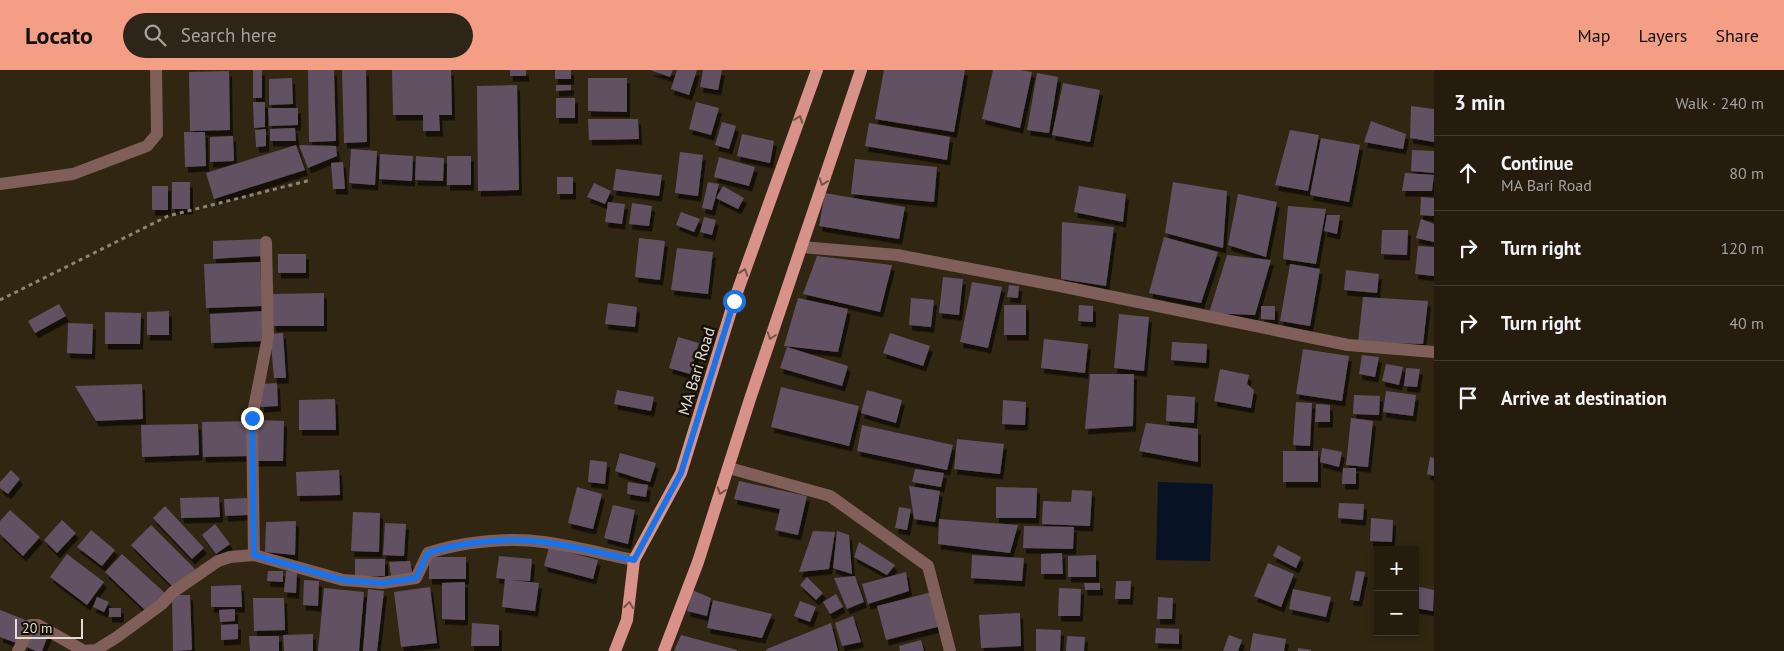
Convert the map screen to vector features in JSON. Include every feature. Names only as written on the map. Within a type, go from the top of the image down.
[{"type":"main road","name":"MA Bari Road","points":[[615,651],[627,620],[634,560],[681,473],[740,284],[817,70]]},
{"type":"main road","points":[[664,651],[698,562],[861,70]]},
{"type":"street","points":[[0,184],[73,174],[147,146],[157,134],[156,70]]},
{"type":"street","points":[[254,555],[252,418],[268,337],[266,242]]},
{"type":"street","points":[[801,247],[897,255],[1348,345],[1434,352]]},
{"type":"street","points":[[728,468],[830,496],[928,566],[950,651]]},
{"type":"street","points":[[18,651],[31,625],[38,625],[84,651],[96,650],[117,637],[162,604],[173,592],[218,561],[230,558],[254,555],[343,580],[382,583],[416,578],[428,553],[449,546],[523,540],[544,542],[634,560]]},
{"type":"path","points":[[0,300],[168,216],[311,180]]},
{"type":"water","points":[[1158,482],[1213,484],[1210,561],[1156,560]]},
{"type":"building","points":[[253,70],[262,70],[262,98],[253,98]]},
{"type":"building","points":[[308,70],[334,70],[336,141],[309,142]]},
{"type":"building","points":[[342,70],[366,70],[367,142],[344,143]]},
{"type":"building","points":[[392,70],[451,70],[452,115],[439,115],[440,131],[423,131],[423,115],[393,115]]},
{"type":"building","points":[[510,70],[526,70],[526,76],[510,76]]},
{"type":"building","points":[[555,70],[571,70],[571,79],[555,79]]},
{"type":"building","points":[[650,70],[673,70],[670,77]]},
{"type":"building","points":[[677,70],[697,70],[689,95],[671,89]]},
{"type":"building","points":[[703,70],[722,70],[718,90],[700,87]]},
{"type":"building","points":[[884,70],[965,70],[954,132],[875,119]]},
{"type":"building","points":[[993,70],[1032,72],[1020,128],[982,119]]},
{"type":"building","points":[[229,71],[230,130],[190,131],[189,72]]},
{"type":"building","points":[[1037,73],[1058,77],[1049,133],[1027,130]]},
{"type":"building","points":[[292,78],[293,104],[269,105],[269,79]]},
{"type":"building","points":[[588,78],[627,78],[627,112],[588,111]]},
{"type":"building","points":[[1063,83],[1100,90],[1090,142],[1052,135]]},
{"type":"building","points":[[517,85],[519,190],[478,191],[477,86]]},
{"type":"building","points":[[556,85],[571,85],[571,90],[556,91]]},
{"type":"building","points":[[556,98],[575,98],[575,118],[556,118]]},
{"type":"building","points":[[253,102],[265,102],[265,127],[254,128]]},
{"type":"building","points":[[696,102],[719,108],[711,135],[689,129]]},
{"type":"building","points":[[1411,106],[1434,109],[1434,142],[1410,138]]},
{"type":"building","points":[[268,108],[298,108],[298,125],[269,126]]},
{"type":"building","points":[[588,119],[638,119],[639,139],[589,140]]},
{"type":"building","points":[[1371,121],[1406,134],[1403,149],[1364,142]]},
{"type":"building","points":[[722,122],[736,126],[729,149],[715,145]]},
{"type":"building","points":[[869,123],[950,137],[947,160],[865,146]]},
{"type":"building","points":[[295,128],[296,141],[270,141],[270,129]]},
{"type":"building","points":[[266,129],[266,146],[256,147],[255,130]]},
{"type":"building","points":[[1290,130],[1319,135],[1308,191],[1275,185]]},
{"type":"building","points":[[184,132],[205,132],[206,166],[185,167]]},
{"type":"building","points":[[742,134],[774,141],[770,163],[737,156]]},
{"type":"building","points":[[233,136],[234,161],[210,162],[210,137]]},
{"type":"building","points":[[1321,138],[1360,145],[1349,202],[1310,195]]},
{"type":"building","points":[[296,145],[305,170],[214,199],[206,173]]},
{"type":"building","points":[[299,145],[336,146],[337,156],[308,168]]},
{"type":"building","points":[[351,149],[377,151],[375,185],[349,183]]},
{"type":"building","points":[[1412,150],[1434,151],[1434,173],[1411,171]]},
{"type":"building","points":[[680,152],[703,155],[698,196],[675,193]]},
{"type":"building","points":[[380,154],[413,156],[412,181],[379,179]]},
{"type":"building","points":[[416,156],[444,158],[443,181],[415,180]]},
{"type":"building","points":[[447,156],[471,156],[471,185],[447,185]]},
{"type":"building","points":[[719,157],[755,167],[749,186],[714,177]]},
{"type":"building","points":[[855,159],[937,167],[934,202],[851,194]]},
{"type":"building","points":[[343,162],[345,189],[333,189],[331,163]]},
{"type":"building","points":[[616,169],[662,175],[659,196],[613,190]]},
{"type":"building","points":[[1405,173],[1434,175],[1432,191],[1402,191]]},
{"type":"building","points":[[557,177],[573,177],[573,194],[557,194]]},
{"type":"building","points":[[172,182],[190,182],[190,209],[172,209]]},
{"type":"building","points":[[708,182],[719,184],[712,210],[702,208]]},
{"type":"building","points":[[1173,182],[1227,191],[1223,248],[1165,233]]},
{"type":"building","points":[[594,183],[611,191],[605,204],[587,197]]},
{"type":"building","points":[[152,186],[168,186],[168,210],[152,210]]},
{"type":"building","points":[[723,186],[744,198],[738,209],[716,198]]},
{"type":"building","points":[[1079,186],[1126,194],[1123,222],[1074,212]]},
{"type":"building","points":[[825,193],[905,207],[899,239],[819,226]]},
{"type":"building","points":[[1238,194],[1277,202],[1266,257],[1228,245]]},
{"type":"building","points":[[1421,197],[1434,198],[1434,216],[1420,215]]},
{"type":"building","points":[[608,202],[625,204],[622,224],[605,222]]},
{"type":"building","points":[[632,203],[652,206],[649,226],[629,224]]},
{"type":"building","points":[[1288,206],[1326,209],[1316,264],[1283,259]]},
{"type":"building","points":[[681,212],[700,219],[694,232],[676,225]]},
{"type":"building","points":[[1327,215],[1340,215],[1337,234],[1324,231]]},
{"type":"building","points":[[704,217],[716,220],[712,235],[700,232]]},
{"type":"building","points":[[1421,219],[1434,224],[1434,242],[1416,238]]},
{"type":"building","points":[[1062,222],[1114,227],[1106,286],[1061,279]]},
{"type":"building","points":[[1382,230],[1408,230],[1407,255],[1381,254]]},
{"type":"building","points":[[1164,237],[1218,252],[1201,303],[1149,293]]},
{"type":"building","points":[[639,238],[665,241],[660,280],[635,277]]},
{"type":"building","points":[[261,239],[262,256],[213,259],[213,241]]},
{"type":"building","points":[[1418,246],[1434,247],[1434,276],[1415,274]]},
{"type":"building","points":[[677,248],[713,252],[708,294],[671,290]]},
{"type":"building","points":[[278,254],[306,254],[306,273],[278,273]]},
{"type":"building","points":[[1227,255],[1271,260],[1255,315],[1209,313]]},
{"type":"building","points":[[817,256],[892,265],[880,312],[803,294]]},
{"type":"building","points":[[260,262],[262,306],[206,308],[204,264]]},
{"type":"building","points":[[1290,264],[1320,269],[1310,326],[1280,321]]},
{"type":"building","points":[[1346,270],[1379,274],[1377,293],[1344,290]]},
{"type":"building","points":[[943,277],[963,279],[959,315],[939,313]]},
{"type":"building","points":[[972,282],[1002,287],[988,348],[960,342]]},
{"type":"building","points":[[1009,285],[1019,286],[1018,298],[1007,297]]},
{"type":"building","points":[[324,293],[324,326],[273,326],[272,294]]},
{"type":"building","points":[[1363,297],[1428,301],[1423,344],[1358,342]]},
{"type":"building","points":[[798,298],[848,309],[838,352],[784,346]]},
{"type":"building","points":[[911,298],[934,300],[931,327],[909,325]]},
{"type":"building","points":[[608,303],[637,307],[635,327],[605,324]]},
{"type":"building","points":[[59,304],[66,316],[35,333],[28,321]]},
{"type":"building","points":[[1004,305],[1026,305],[1026,335],[1004,335]]},
{"type":"building","points":[[1079,305],[1093,306],[1093,322],[1078,321]]},
{"type":"building","points":[[1261,306],[1275,306],[1275,320],[1261,319]]},
{"type":"building","points":[[169,311],[169,335],[147,335],[147,312]]},
{"type":"building","points":[[264,311],[265,341],[211,343],[210,314]]},
{"type":"building","points":[[105,312],[141,313],[140,344],[105,344]]},
{"type":"building","points":[[1119,314],[1149,317],[1144,371],[1114,368]]},
{"type":"building","points":[[68,323],[93,324],[92,354],[67,353]]},
{"type":"building","points":[[283,333],[286,378],[274,378],[270,334]]},
{"type":"building","points":[[890,333],[930,346],[923,366],[883,353]]},
{"type":"building","points":[[678,337],[699,343],[690,374],[669,368]]},
{"type":"building","points":[[1044,339],[1088,344],[1085,373],[1041,368]]},
{"type":"building","points":[[1172,342],[1207,344],[1206,363],[1171,360]]},
{"type":"building","points":[[787,347],[848,366],[842,386],[780,368]]},
{"type":"building","points":[[1303,349],[1349,356],[1342,401],[1296,394]]},
{"type":"building","points":[[1362,355],[1379,357],[1375,377],[1359,374]]},
{"type":"building","points":[[1386,364],[1403,367],[1399,385],[1382,381]]},
{"type":"building","points":[[1406,368],[1420,369],[1417,387],[1404,386]]},
{"type":"building","points":[[1220,369],[1249,375],[1247,384],[1254,390],[1251,408],[1214,401]]},
{"type":"building","points":[[1090,374],[1134,374],[1133,426],[1085,429]]},
{"type":"building","points":[[277,383],[278,406],[261,407],[260,384]]},
{"type":"building","points":[[142,384],[143,419],[96,421],[75,386]]},
{"type":"building","points":[[781,387],[859,406],[849,446],[771,427]]},
{"type":"building","points":[[617,390],[654,397],[651,411],[614,404]]},
{"type":"building","points":[[867,390],[902,400],[896,423],[861,413]]},
{"type":"building","points":[[1386,391],[1416,395],[1413,416],[1383,412]]},
{"type":"building","points":[[1167,395],[1195,397],[1194,423],[1166,421]]},
{"type":"building","points":[[1354,395],[1380,396],[1379,415],[1353,414]]},
{"type":"building","points":[[335,399],[336,430],[299,430],[299,400]]},
{"type":"building","points":[[1003,400],[1026,402],[1025,425],[1002,424]]},
{"type":"building","points":[[1296,402],[1312,403],[1310,446],[1293,445]]},
{"type":"building","points":[[1316,404],[1330,405],[1330,422],[1315,422]]},
{"type":"building","points":[[1351,418],[1373,421],[1368,467],[1346,465]]},
{"type":"building","points":[[255,420],[284,421],[283,461],[254,461]]},
{"type":"building","points":[[250,421],[250,456],[203,457],[202,422]]},
{"type":"building","points":[[1146,423],[1198,429],[1198,462],[1139,451]]},
{"type":"building","points":[[198,424],[199,455],[142,457],[141,425]]},
{"type":"building","points":[[862,425],[953,445],[947,470],[857,451]]},
{"type":"building","points":[[957,439],[1004,444],[1000,474],[954,469]]},
{"type":"building","points":[[1322,448],[1342,452],[1339,467],[1320,462]]},
{"type":"building","points":[[1283,451],[1318,451],[1318,482],[1283,482]]},
{"type":"building","points":[[620,453],[656,463],[650,482],[615,471]]},
{"type":"building","points":[[1430,457],[1434,458],[1434,476],[1427,474]]},
{"type":"building","points":[[590,460],[607,462],[605,484],[588,482]]},
{"type":"building","points":[[1343,468],[1356,468],[1356,484],[1342,484]]},
{"type":"building","points":[[915,469],[944,473],[941,487],[912,482]]},
{"type":"building","points":[[11,470],[20,479],[8,494],[0,488],[0,482]]},
{"type":"building","points":[[339,470],[340,495],[297,496],[296,472]]},
{"type":"building","points":[[739,481],[807,496],[798,535],[775,530],[780,509],[734,499]]},
{"type":"building","points":[[628,482],[648,485],[646,497],[627,494]]},
{"type":"building","points":[[909,486],[940,491],[935,522],[914,519]]},
{"type":"building","points":[[577,487],[602,494],[593,529],[568,523]]},
{"type":"building","points":[[996,487],[1037,488],[1036,518],[996,518]]},
{"type":"building","points":[[1072,490],[1092,491],[1090,526],[1042,524],[1043,501],[1071,502]]},
{"type":"building","points":[[219,497],[220,517],[181,518],[180,498]]},
{"type":"building","points":[[247,498],[248,515],[225,516],[224,499]]},
{"type":"building","points":[[1339,503],[1364,504],[1363,520],[1338,518]]},
{"type":"building","points":[[613,505],[635,510],[628,544],[604,538]]},
{"type":"building","points":[[165,506],[204,548],[192,559],[153,518]]},
{"type":"building","points":[[899,507],[911,509],[907,530],[895,528]]},
{"type":"building","points":[[10,510],[40,537],[23,556],[0,534],[0,521]]},
{"type":"building","points":[[353,512],[380,513],[379,552],[351,551]]},
{"type":"building","points":[[1371,518],[1393,520],[1392,542],[1370,541]]},
{"type":"building","points":[[939,519],[1018,525],[1010,553],[938,544]]},
{"type":"building","points":[[62,520],[76,533],[57,553],[44,540]]},
{"type":"building","points":[[296,521],[295,555],[265,552],[266,522]]},
{"type":"building","points":[[385,523],[406,524],[404,556],[383,555]]},
{"type":"building","points":[[215,524],[230,544],[216,554],[202,535]]},
{"type":"building","points":[[151,525],[195,569],[175,589],[131,545]]},
{"type":"building","points":[[1024,526],[1074,527],[1073,549],[1023,548]]},
{"type":"building","points":[[91,530],[115,550],[102,566],[77,547]]},
{"type":"building","points":[[813,531],[835,532],[829,569],[799,572]]},
{"type":"building","points":[[837,531],[849,535],[852,574],[833,568]]},
{"type":"building","points":[[859,542],[895,565],[887,575],[854,557]]},
{"type":"building","points":[[1278,545],[1301,557],[1296,568],[1273,556]]},
{"type":"building","points":[[549,547],[598,560],[593,579],[544,566]]},
{"type":"building","points":[[1062,553],[1063,574],[1041,574],[1041,554]]},
{"type":"building","points":[[67,554],[104,582],[87,605],[50,577]]},
{"type":"building","points":[[122,554],[166,594],[148,613],[105,572]]},
{"type":"building","points":[[972,555],[1024,558],[1022,581],[971,578]]},
{"type":"building","points":[[1096,555],[1096,577],[1068,577],[1068,556]]},
{"type":"building","points":[[499,556],[532,559],[530,581],[509,580],[539,583],[535,611],[502,607],[505,579],[496,578]]},
{"type":"building","points":[[429,557],[466,557],[466,579],[429,579]]},
{"type":"building","points":[[355,559],[385,559],[385,576],[355,576]]},
{"type":"building","points":[[410,561],[413,577],[391,577],[389,562]]},
{"type":"building","points":[[1268,563],[1294,574],[1281,607],[1254,596]]},
{"type":"building","points":[[268,571],[283,571],[283,582],[267,581]]},
{"type":"building","points":[[286,571],[297,572],[296,593],[284,592]]},
{"type":"building","points":[[1356,571],[1365,572],[1359,601],[1350,600]]},
{"type":"building","points":[[906,572],[909,591],[868,604],[862,584]]},
{"type":"building","points":[[855,576],[864,602],[847,609],[834,578]]},
{"type":"building","points":[[807,577],[823,593],[816,600],[800,585]]},
{"type":"building","points":[[304,580],[319,581],[318,606],[303,605]]},
{"type":"building","points":[[1116,581],[1131,581],[1130,599],[1115,599]]},
{"type":"building","points":[[465,582],[465,620],[442,619],[442,583]]},
{"type":"building","points":[[1084,583],[1100,583],[1100,590],[1085,590]]},
{"type":"building","points":[[241,585],[242,607],[211,607],[211,586]]},
{"type":"building","points":[[430,587],[437,643],[401,647],[394,592]]},
{"type":"building","points":[[1419,587],[1434,590],[1433,611],[1419,609]]},
{"type":"building","points":[[324,588],[364,592],[359,651],[318,651]]},
{"type":"building","points":[[1059,588],[1081,589],[1080,616],[1058,616]]},
{"type":"building","points":[[368,589],[384,591],[377,651],[363,651]]},
{"type":"building","points":[[1293,589],[1331,597],[1326,617],[1289,609]]},
{"type":"building","points":[[692,590],[711,598],[707,616],[687,611]]},
{"type":"building","points":[[932,592],[941,626],[886,640],[877,606]]},
{"type":"building","points":[[836,594],[843,607],[830,614],[823,602]]},
{"type":"building","points":[[172,595],[190,595],[192,650],[173,651]]},
{"type":"building","points":[[97,597],[109,602],[104,612],[93,607]]},
{"type":"building","points":[[1158,597],[1173,598],[1172,619],[1157,619]]},
{"type":"building","points":[[253,598],[284,598],[285,630],[254,631]]},
{"type":"building","points":[[713,600],[772,614],[762,638],[707,628]]},
{"type":"building","points":[[800,601],[816,607],[810,622],[794,616]]},
{"type":"building","points":[[109,608],[121,608],[121,617],[109,617]]},
{"type":"building","points":[[235,609],[235,621],[220,622],[219,610]]},
{"type":"building","points":[[0,610],[28,621],[19,644],[0,637]]},
{"type":"building","points":[[1020,613],[1021,646],[981,648],[979,615]]},
{"type":"building","points":[[853,616],[861,642],[842,646],[835,623]]},
{"type":"building","points":[[472,623],[499,625],[499,646],[471,646]]},
{"type":"building","points":[[831,623],[838,651],[766,651],[767,649]]},
{"type":"building","points":[[238,624],[238,639],[221,640],[221,625]]},
{"type":"building","points":[[32,626],[49,633],[42,651],[36,651],[24,646]]},
{"type":"building","points":[[1156,628],[1179,629],[1179,644],[1155,643]]},
{"type":"building","points":[[1036,629],[1061,630],[1060,651],[1036,651]]},
{"type":"building","points":[[1253,633],[1286,639],[1284,651],[1250,651]]},
{"type":"building","points":[[313,634],[313,651],[284,651],[283,635]]},
{"type":"building","points":[[681,635],[737,650],[737,651],[674,651]]},
{"type":"building","points":[[1229,635],[1242,640],[1238,651],[1223,651]]},
{"type":"building","points":[[249,636],[279,636],[279,651],[250,651]]},
{"type":"building","points":[[1067,636],[1085,637],[1084,651],[1066,651]]},
{"type":"building","points":[[921,640],[924,651],[900,651],[899,646]]},
{"type":"building","points":[[1298,648],[1311,650],[1311,651],[1298,651]]},
{"type":"route","points":[[252,418],[254,555],[343,580],[382,583],[416,578],[428,553],[449,546],[503,541],[544,542],[634,560],[681,473],[734,301]]}]
